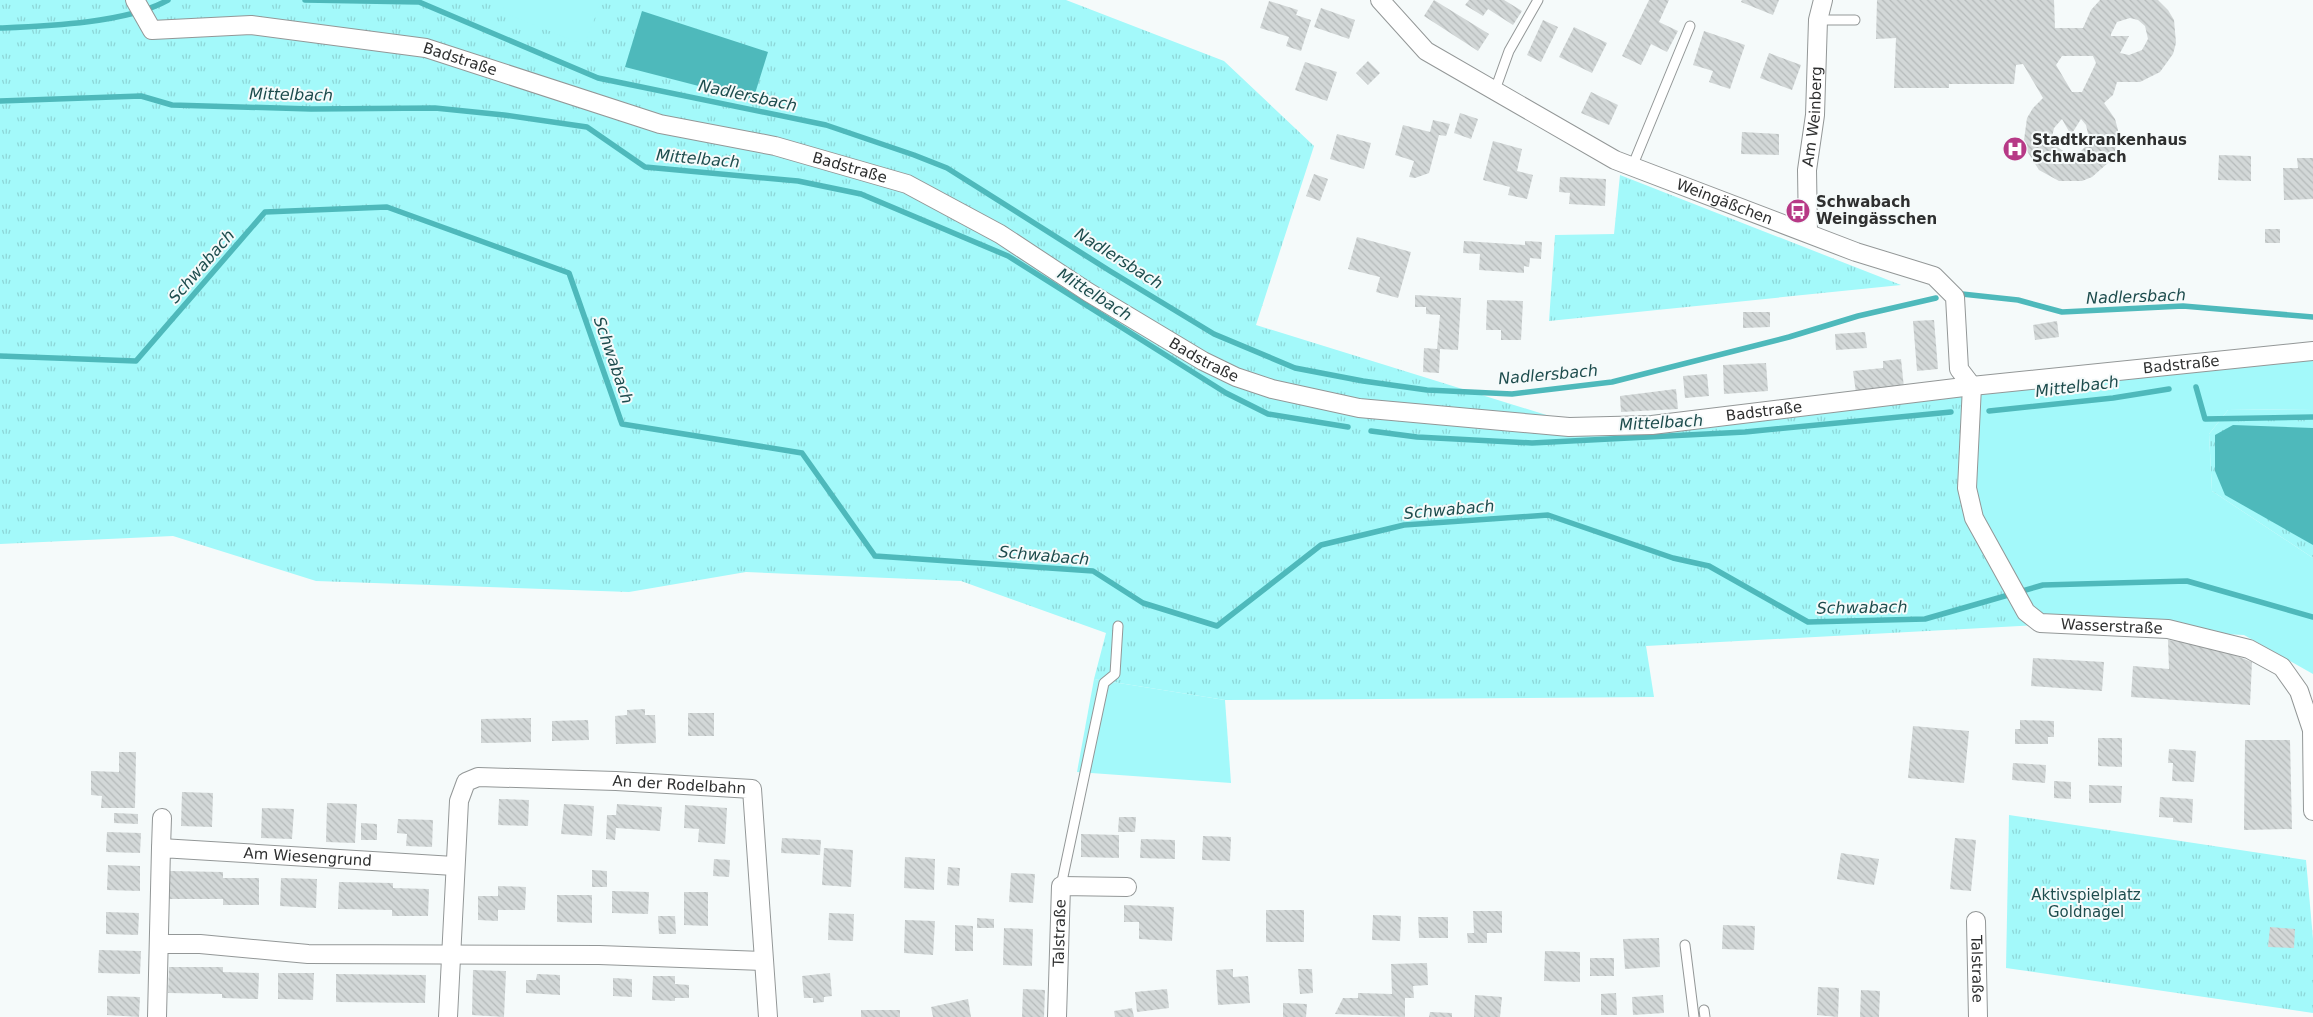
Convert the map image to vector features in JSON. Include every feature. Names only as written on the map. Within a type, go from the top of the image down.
[{"type":"street","name":"Badstraße","points":[[136,0],[149,25],[252,25],[426,48],[660,124],[783,148],[907,184],[1000,234],[1088,292],[1203,361],[1236,377],[1272,389],[1359,408],[1569,427],[1616,426],[1691,421],[1972,386],[2313,351]]},
{"type":"street","name":"Weingäßchen","points":[[1380,0],[1426,51],[1615,160],[1808,232],[1856,252],[1934,276],[1955,297],[1960,369],[1972,386]]},
{"type":"street","name":"Am Weinberg","points":[[1808,232],[1807,170],[1815,115],[1818,20],[1823,0]]},
{"type":"street","name":"Wasserstraße","points":[[1972,386],[1967,488],[1974,518],[2026,612],[2040,623],[2168,629],[2249,649],[2282,667],[2299,691],[2310,715],[2312,730],[2313,811]]},
{"type":"street","name":"An der Rodelbahn","points":[[454,866],[459,801],[466,782],[478,777],[616,781],[752,789],[768,1017]]},
{"type":"street","points":[[157,1017],[162,818]]},
{"type":"street","name":"Am Wiesengrund","points":[[161,848],[454,866]]},
{"type":"street","points":[[448,1017],[454,866]]},
{"type":"street","name":"Talstraße","points":[[1056,1017],[1061,886],[1127,887]]},
{"type":"street","name":"Talstraße","points":[[1976,921],[1978,1017]]},
{"type":"street","points":[[159,944],[200,944],[308,954],[599,955],[763,961]]},
{"type":"lane","points":[[1495,90],[1510,51],[1538,0]]},
{"type":"lane","points":[[1818,20],[1855,20]]},
{"type":"lane","points":[[1632,166],[1690,26]]},
{"type":"lane","points":[[1061,886],[1104,683],[1115,674],[1118,626]]},
{"type":"lane","points":[[1685,945],[1694,1017]]},
{"type":"green space","points":[[0,0],[1066,0],[1224,61],[1314,146],[1256,325],[1569,422],[1968,389],[2039,625],[1646,646],[1654,697],[1225,700],[1094,679],[1106,633],[961,581],[746,572],[629,592],[316,581],[173,536],[0,544]]},
{"type":"green space","points":[[501,0],[602,0],[584,45],[505,13]]},
{"type":"green space","points":[[1620,175],[1901,285],[1549,321],[1555,235],[1614,234]]},
{"type":"green space","points":[[2313,357],[2313,409],[2228,410],[2209,434],[2212,491],[2313,558],[2313,674],[2244,635],[2039,625],[1964,487],[1968,389]]},
{"type":"green space","points":[[2313,409],[2313,558],[2212,491],[2209,434],[2228,410]]},
{"type":"green space","points":[[1094,679],[1225,700],[1231,783],[1077,772]]},
{"type":"green space","name":"Aktivspielplatz Goldnagel","points":[[2009,815],[2306,860],[2313,939],[2313,1013],[2006,968]]},
{"type":"water","points":[[642,11],[768,52],[753,100],[625,67]]},
{"type":"water","points":[[2233,425],[2313,428],[2313,545],[2225,495],[2215,471],[2215,435]]},
{"type":"building","points":[[1434,0],[1489,34],[1478,51],[1424,16]]},
{"type":"building","points":[[1469,0],[1504,0],[1522,11],[1513,25],[1488,9],[1483,16],[1465,5]]},
{"type":"building","points":[[1649,0],[1669,0],[1659,22],[1678,31],[1667,52],[1651,44],[1641,65],[1622,56]]},
{"type":"building","points":[[1742,0],[1779,0],[1773,15],[1741,2]]},
{"type":"building","points":[[1877,0],[2054,0],[2055,28],[2083,28],[2091,10],[2100,0],[2158,0],[2168,10],[2174,20],[2176,43],[2173,54],[2160,72],[2140,82],[2117,82],[2113,95],[2104,103],[2115,119],[2118,130],[2115,152],[2109,162],[2092,177],[2082,181],[2059,181],[2039,170],[2027,151],[2024,140],[2027,118],[2033,108],[2043,98],[2023,64],[2016,65],[2014,84],[1949,84],[1949,88],[1894,88],[1896,38],[1876,39]],"holes":[[[2130,18],[2138,20],[2145,26],[2148,39],[2142,50],[2129,55],[2120,53],[2129,36],[2111,36],[2111,34],[2117,22]],[[2062,56],[2093,56],[2096,63],[2082,92],[2072,92],[2056,65]],[[2062,119],[2071,135],[2081,119],[2086,125],[2089,138],[2086,146],[2080,152],[2066,153],[2056,146],[2052,137],[2054,128]]]},
{"type":"building","points":[[1269,1],[1298,10],[1296,15],[1311,20],[1301,51],[1286,46],[1289,37],[1260,28]]},
{"type":"building","points":[[1321,8],[1355,20],[1349,39],[1314,27]]},
{"type":"building","points":[[1543,20],[1558,27],[1541,62],[1527,55]]},
{"type":"building","points":[[1574,27],[1607,43],[1592,73],[1559,57]]},
{"type":"building","points":[[1704,31],[1745,45],[1730,89],[1709,82],[1713,71],[1693,65]]},
{"type":"building","points":[[1769,53],[1801,65],[1792,90],[1760,78]]},
{"type":"building","points":[[1368,61],[1380,73],[1368,85],[1356,73]]},
{"type":"building","points":[[1305,62],[1337,72],[1327,101],[1295,90]]},
{"type":"building","points":[[1591,92],[1618,105],[1609,125],[1581,113]]},
{"type":"building","points":[[1460,113],[1478,119],[1471,139],[1454,133]]},
{"type":"building","points":[[1433,120],[1450,124],[1446,136],[1439,135],[1429,173],[1415,178],[1409,177],[1414,161],[1395,155],[1403,125],[1430,132]]},
{"type":"building","points":[[1742,132],[1779,134],[1779,155],[1741,154]]},
{"type":"building","points":[[1337,134],[1371,143],[1364,169],[1330,159]]},
{"type":"building","points":[[1493,141],[1522,149],[1517,171],[1533,175],[1527,199],[1508,195],[1510,187],[1483,180]]},
{"type":"building","points":[[2219,155],[2251,156],[2251,181],[2218,180]]},
{"type":"building","points":[[2297,158],[2313,158],[2313,199],[2284,200],[2283,168],[2298,168]]},
{"type":"building","points":[[1314,174],[1328,179],[1320,201],[1306,196]]},
{"type":"building","points":[[1560,177],[1606,179],[1605,206],[1569,204],[1570,193],[1559,192]]},
{"type":"building","points":[[2265,229],[2280,229],[2280,243],[2265,243]]},
{"type":"building","points":[[1357,237],[1411,252],[1398,298],[1376,292],[1380,277],[1348,269]]},
{"type":"building","points":[[1464,241],[1525,245],[1525,241],[1542,242],[1541,259],[1530,258],[1529,267],[1524,266],[1524,273],[1479,270],[1480,254],[1463,253]]},
{"type":"building","points":[[1415,295],[1461,298],[1458,350],[1440,349],[1439,373],[1423,372],[1424,348],[1437,349],[1440,315],[1426,314],[1426,307],[1415,307]]},
{"type":"building","points":[[1487,300],[1523,301],[1521,340],[1501,340],[1501,330],[1486,330]]},
{"type":"building","points":[[1743,312],[1770,312],[1770,327],[1743,328]]},
{"type":"building","points":[[1934,320],[1938,369],[1917,371],[1913,321]]},
{"type":"building","points":[[2057,321],[2059,337],[2035,340],[2033,325]]},
{"type":"building","points":[[1865,332],[1867,348],[1836,350],[1835,334]]},
{"type":"building","points":[[1901,359],[1904,388],[1856,393],[1853,371],[1883,368],[1883,361]]},
{"type":"building","points":[[1766,363],[1768,391],[1724,394],[1723,365]]},
{"type":"building","points":[[1707,374],[1709,396],[1685,398],[1683,376]]},
{"type":"building","points":[[1676,389],[1678,409],[1621,412],[1620,396]]},
{"type":"building","points":[[2168,640],[2211,646],[2252,662],[2250,705],[2131,697],[2133,666],[2169,669]]},
{"type":"building","points":[[2033,658],[2104,662],[2102,691],[2031,686]]},
{"type":"building","points":[[645,709],[645,715],[655,715],[656,743],[616,744],[615,716],[627,715],[627,710]]},
{"type":"building","points":[[688,713],[714,713],[714,736],[688,736]]},
{"type":"building","points":[[531,718],[531,742],[481,743],[481,719]]},
{"type":"building","points":[[588,720],[589,740],[552,741],[552,721]]},
{"type":"building","points":[[2020,720],[2054,721],[2054,737],[2048,737],[2048,744],[2015,744],[2015,729],[2020,729]]},
{"type":"building","points":[[1913,726],[1969,731],[1964,783],[1908,778]]},
{"type":"building","points":[[2098,738],[2122,738],[2122,767],[2098,766]]},
{"type":"building","points":[[2245,740],[2290,740],[2292,829],[2244,830]]},
{"type":"building","points":[[2169,749],[2196,751],[2194,782],[2172,781],[2173,763],[2168,763]]},
{"type":"building","points":[[119,752],[136,752],[135,808],[101,808],[102,796],[91,795],[91,771],[119,772]]},
{"type":"building","points":[[2013,763],[2046,765],[2045,783],[2012,780]]},
{"type":"building","points":[[2054,781],[2071,782],[2071,799],[2054,798]]},
{"type":"building","points":[[2089,785],[2122,786],[2121,803],[2089,803]]},
{"type":"building","points":[[182,792],[213,793],[212,827],[181,826]]},
{"type":"building","points":[[2160,797],[2193,799],[2192,823],[2173,822],[2173,818],[2159,817]]},
{"type":"building","points":[[499,799],[529,800],[528,826],[498,825]]},
{"type":"building","points":[[327,803],[357,804],[355,843],[326,842]]},
{"type":"building","points":[[564,804],[594,806],[592,836],[561,834]]},
{"type":"building","points":[[617,804],[662,807],[660,831],[616,828],[615,840],[606,839],[607,815],[616,815]]},
{"type":"building","points":[[685,805],[727,808],[725,844],[698,842],[699,829],[684,828]]},
{"type":"building","points":[[262,808],[294,809],[292,839],[261,838]]},
{"type":"building","points":[[114,813],[138,814],[138,824],[114,823]]},
{"type":"building","points":[[1119,817],[1136,817],[1135,832],[1118,832]]},
{"type":"building","points":[[398,819],[433,820],[432,847],[406,846],[407,834],[397,833]]},
{"type":"building","points":[[361,823],[377,824],[377,840],[361,840]]},
{"type":"building","points":[[107,832],[141,833],[140,853],[106,852]]},
{"type":"building","points":[[1081,834],[1119,835],[1119,858],[1081,857]]},
{"type":"building","points":[[1203,836],[1231,837],[1230,861],[1202,860]]},
{"type":"building","points":[[782,838],[821,840],[820,855],[781,853]]},
{"type":"building","points":[[1955,838],[1976,840],[1971,891],[1950,889]]},
{"type":"building","points":[[1141,839],[1175,840],[1175,859],[1140,858]]},
{"type":"building","points":[[824,848],[853,850],[851,887],[822,885]]},
{"type":"building","points":[[1841,853],[1879,859],[1874,885],[1837,879]]},
{"type":"building","points":[[905,857],[935,859],[934,890],[904,888]]},
{"type":"building","points":[[714,859],[730,860],[729,877],[713,876]]},
{"type":"building","points":[[108,865],[140,866],[140,891],[107,890]]},
{"type":"building","points":[[948,867],[960,868],[959,886],[947,885]]},
{"type":"building","points":[[592,870],[607,871],[607,887],[592,887]]},
{"type":"building","points":[[170,871],[223,872],[223,878],[259,878],[259,905],[223,905],[223,899],[169,899]]},
{"type":"building","points":[[1011,873],[1035,874],[1033,903],[1009,902]]},
{"type":"building","points":[[281,878],[317,879],[316,908],[280,906]]},
{"type":"building","points":[[339,882],[393,883],[393,888],[429,889],[428,916],[392,916],[392,910],[338,909]]},
{"type":"building","points":[[498,886],[526,887],[525,910],[498,910],[498,921],[478,920],[478,896],[498,896]]},
{"type":"building","points":[[612,891],[649,892],[648,914],[612,913]]},
{"type":"building","points":[[684,892],[708,892],[708,926],[684,925]]},
{"type":"building","points":[[557,895],[592,895],[592,923],[557,922]]},
{"type":"building","points":[[1124,905],[1174,907],[1172,941],[1139,939],[1139,922],[1124,922]]},
{"type":"building","points":[[1266,910],[1304,910],[1304,942],[1266,942]]},
{"type":"building","points":[[1473,911],[1502,911],[1502,933],[1487,933],[1487,943],[1468,943],[1467,933],[1474,933]]},
{"type":"building","points":[[106,912],[139,913],[138,935],[106,934]]},
{"type":"building","points":[[829,913],[854,914],[853,941],[828,940]]},
{"type":"building","points":[[1373,915],[1401,916],[1400,941],[1372,940]]},
{"type":"building","points":[[658,916],[675,916],[676,934],[659,934]]},
{"type":"building","points":[[1418,917],[1448,917],[1448,938],[1419,938]]},
{"type":"building","points":[[977,918],[994,919],[994,928],[977,928]]},
{"type":"building","points":[[905,920],[935,921],[933,955],[904,953]]},
{"type":"building","points":[[955,925],[973,926],[973,951],[955,951]]},
{"type":"building","points":[[1723,925],[1755,926],[1754,950],[1722,949]]},
{"type":"building","points":[[2270,927],[2295,929],[2294,948],[2268,947]]},
{"type":"building","points":[[1004,928],[1033,929],[1032,966],[1003,965]]},
{"type":"building","points":[[1659,938],[1660,967],[1625,969],[1623,939]]},
{"type":"building","points":[[99,950],[141,951],[140,974],[98,973]]},
{"type":"building","points":[[1545,951],[1580,952],[1580,982],[1544,981]]},
{"type":"building","points":[[1590,958],[1614,958],[1614,976],[1590,976]]},
{"type":"building","points":[[1427,963],[1428,985],[1413,986],[1414,998],[1405,998],[1405,1017],[1335,1014],[1343,998],[1358,998],[1358,993],[1392,994],[1391,964]]},
{"type":"building","points":[[169,967],[223,967],[223,972],[259,973],[258,999],[222,998],[222,994],[168,993]]},
{"type":"building","points":[[1233,969],[1233,977],[1248,976],[1250,1003],[1218,1005],[1216,970]]},
{"type":"building","points":[[1298,969],[1312,969],[1313,993],[1300,994]]},
{"type":"building","points":[[473,970],[506,971],[504,1017],[472,1015]]},
{"type":"building","points":[[278,973],[314,973],[313,1000],[278,999]]},
{"type":"building","points":[[830,973],[832,996],[824,997],[824,1002],[813,1003],[813,998],[804,998],[802,976]]},
{"type":"building","points":[[336,974],[426,975],[425,1003],[336,1002]]},
{"type":"building","points":[[537,974],[560,975],[560,995],[526,993],[526,980],[536,980]]},
{"type":"building","points":[[653,976],[675,976],[675,984],[689,985],[689,998],[675,998],[675,1001],[652,1000]]},
{"type":"building","points":[[613,978],[632,979],[632,997],[613,996]]},
{"type":"building","points":[[1818,987],[1839,988],[1838,1017],[1817,1015]]},
{"type":"building","points":[[1023,989],[1045,990],[1044,1017],[1022,1017]]},
{"type":"building","points":[[1167,989],[1169,1008],[1137,1012],[1135,992]]},
{"type":"building","points":[[1861,990],[1880,991],[1879,1017],[1860,1017]]},
{"type":"building","points":[[1616,993],[1617,1015],[1601,1015],[1601,994]]},
{"type":"building","points":[[1475,995],[1502,997],[1500,1017],[1474,1017]]},
{"type":"building","points":[[1663,995],[1664,1013],[1633,1015],[1632,997]]},
{"type":"building","points":[[107,996],[140,997],[139,1017],[107,1015]]},
{"type":"building","points":[[968,999],[971,1017],[933,1017],[931,1007]]},
{"type":"building","points":[[1283,1003],[1307,1004],[1306,1017],[1283,1017]]},
{"type":"building","points":[[1132,1008],[1134,1017],[1115,1017],[1114,1011]]},
{"type":"building","points":[[861,1010],[900,1010],[900,1017],[861,1017]]},
{"type":"building","points":[[1430,1012],[1452,1013],[1452,1017],[1429,1017]]},
{"type":"waterway","name":"Nadlersbach","points":[[0,28],[86,22],[131,14],[168,0]]},
{"type":"waterway","name":"Nadlersbach","points":[[305,0],[419,2],[598,78],[826,125],[914,155],[947,168],[1214,334],[1295,368],[1363,381],[1427,390],[1512,394],[1612,382],[1789,337],[1858,316],[1936,298]]},
{"type":"waterway","name":"Mittelbach","points":[[0,101],[141,96],[172,105],[311,109],[435,108],[504,115],[587,127],[645,167],[798,181],[861,194],[1008,256],[1226,393],[1268,414],[1348,427]]},
{"type":"waterway","name":"Schwabach","points":[[0,356],[136,361],[265,212],[387,207],[569,273],[622,424],[802,453],[875,556],[1093,571],[1143,603],[1217,626],[1321,545],[1404,525],[1548,515],[1673,558],[1709,566],[1808,622],[1925,619],[2043,585],[2187,581],[2313,617]]},
{"type":"waterway","name":"Nadlersbach","points":[[1962,294],[2018,300],[2062,312],[2183,306],[2313,317]]},
{"type":"waterway","name":"Mittelbach","points":[[2196,387],[2205,419],[2313,417]]},
{"type":"waterway","name":"Mittelbach","points":[[1989,411],[2113,398],[2169,389]]},
{"type":"waterway","name":"Mittelbach","points":[[1371,431],[1417,437],[1532,443],[1745,432],[1951,412]]},
{"type":"place","name":"Stadtkrankenhaus Schwabach","points":[[2015,149]]},
{"type":"place","name":"Schwabach Weingässchen","points":[[1798,211]]}]
